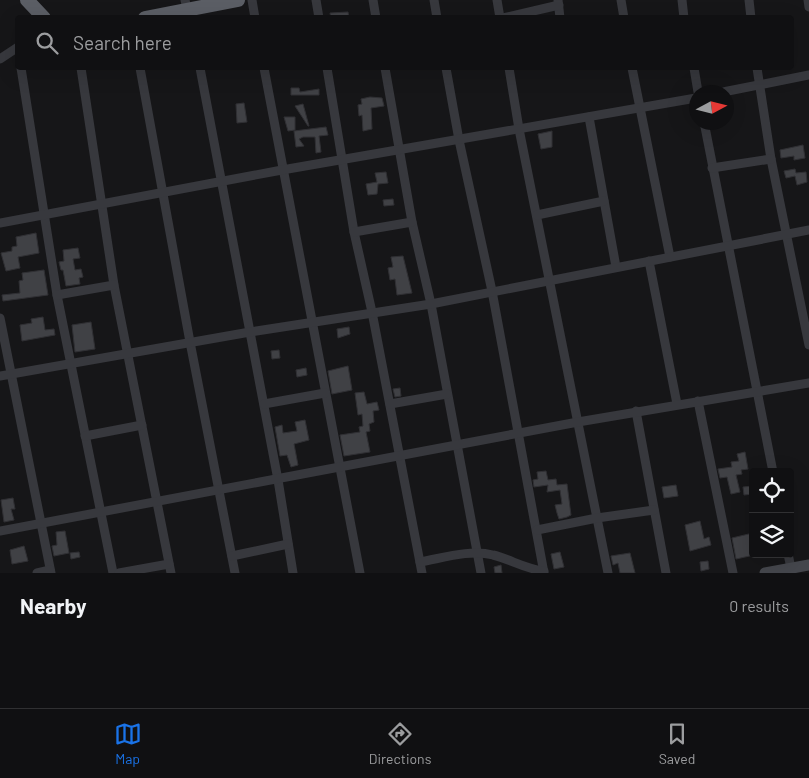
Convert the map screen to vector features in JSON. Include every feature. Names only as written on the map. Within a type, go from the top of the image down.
[{"type":"highway","points":[[27,0],[41,15]]},
{"type":"highway","points":[[159,15],[238,0]]},
{"type":"main road","points":[[766,573],[809,565]]},
{"type":"street","points":[[252,0],[254,15]]},
{"type":"street","points":[[316,0],[318,15]]},
{"type":"street","points":[[373,0],[376,15]]},
{"type":"street","points":[[434,0],[436,15]]},
{"type":"street","points":[[497,0],[500,15]]},
{"type":"street","points":[[621,0],[624,15]]},
{"type":"street","points":[[682,0],[684,15]]},
{"type":"street","points":[[749,0],[751,15]]},
{"type":"street","points":[[808,0],[809,7]]},
{"type":"street","points":[[512,15],[558,3]]},
{"type":"street","points":[[0,59],[15,49]]},
{"type":"street","points":[[21,70],[57,295],[113,573]]},
{"type":"street","points":[[81,70],[114,286],[170,568],[119,573]]},
{"type":"street","points":[[140,70],[190,342],[235,573]]},
{"type":"street","points":[[200,70],[278,480],[293,573]]},
{"type":"street","points":[[264,70],[360,573]]},
{"type":"street","points":[[327,70],[354,232],[372,312],[398,456],[422,573]]},
{"type":"street","points":[[385,70],[412,222],[431,304],[481,573]]},
{"type":"street","points":[[420,562],[477,553],[492,554],[544,572],[492,291],[459,140],[446,70]]},
{"type":"street","points":[[509,70],[519,129],[551,279],[608,573]]},
{"type":"street","points":[[632,70],[670,257]]},
{"type":"street","points":[[694,70],[697,85]]},
{"type":"street","points":[[758,70],[771,159],[809,345]]},
{"type":"street","points":[[734,90],[809,76]]},
{"type":"street","points":[[0,223],[282,170],[689,99]]},
{"type":"street","points":[[589,117],[616,267]]},
{"type":"street","points":[[705,130],[772,468]]},
{"type":"street","points":[[712,168],[771,159]]},
{"type":"street","points":[[537,215],[604,201]]},
{"type":"street","points":[[354,232],[412,222]]},
{"type":"street","points":[[0,376],[312,321],[431,304],[809,230]]},
{"type":"street","points":[[649,261],[677,404]]},
{"type":"street","points":[[57,295],[114,286]]},
{"type":"street","points":[[799,295],[809,293]]},
{"type":"street","points":[[0,318],[51,572],[37,573]]},
{"type":"street","points":[[0,531],[636,411],[809,383]]},
{"type":"street","points":[[264,404],[325,393]]},
{"type":"street","points":[[390,404],[447,394]]},
{"type":"street","points":[[698,400],[733,573]]},
{"type":"street","points":[[636,411],[666,573]]},
{"type":"street","points":[[85,436],[142,425]]},
{"type":"street","points":[[537,530],[597,518],[654,510]]},
{"type":"street","points":[[232,556],[288,544]]},
{"type":"street","points":[[789,558],[791,568]]},
{"type":"building","points":[[348,12],[348,15],[330,15],[330,13]]},
{"type":"building","points":[[291,88],[299,88],[300,92],[319,89],[319,95],[291,95]]},
{"type":"building","points":[[370,97],[382,98],[384,106],[371,108],[372,129],[363,131],[362,115],[359,116],[358,105],[362,104],[361,99]]},
{"type":"building","points":[[244,103],[247,122],[237,123],[236,104]]},
{"type":"building","points":[[303,104],[309,126],[295,106]]},
{"type":"building","points":[[284,117],[295,117],[295,130],[288,131]]},
{"type":"building","points":[[326,127],[328,135],[319,136],[321,152],[316,153],[315,137],[299,139],[304,146],[296,147],[294,131]]},
{"type":"building","points":[[552,131],[552,147],[541,149],[538,134]]},
{"type":"building","points":[[803,145],[805,158],[794,160],[794,156],[781,158],[780,150]]},
{"type":"building","points":[[795,169],[796,173],[806,172],[807,182],[797,185],[795,176],[786,178],[784,171]]},
{"type":"building","points":[[386,172],[388,183],[378,184],[377,194],[368,195],[366,184],[377,182],[375,173]]},
{"type":"building","points":[[393,199],[394,205],[384,206],[383,200]]},
{"type":"building","points":[[36,233],[39,253],[18,257],[20,268],[6,271],[1,253],[12,251],[12,247],[17,246],[16,237]]},
{"type":"building","points":[[78,248],[80,258],[73,259],[75,270],[81,269],[83,277],[79,278],[80,284],[66,286],[63,270],[61,270],[59,262],[64,261],[63,250]]},
{"type":"building","points":[[403,256],[412,293],[397,295],[395,279],[390,280],[388,268],[393,267],[391,257]]},
{"type":"building","points":[[44,270],[48,295],[3,301],[2,295],[20,293],[19,281],[23,280],[22,273]]},
{"type":"building","points":[[43,317],[45,330],[54,329],[55,335],[22,341],[20,325],[32,323],[31,319]]},
{"type":"building","points":[[91,322],[95,349],[75,352],[72,325]]},
{"type":"building","points":[[349,327],[350,334],[338,338],[337,329]]},
{"type":"building","points":[[279,350],[280,358],[272,359],[271,351]]},
{"type":"building","points":[[348,366],[352,390],[332,394],[328,371]]},
{"type":"building","points":[[306,368],[307,375],[297,377],[296,370]]},
{"type":"building","points":[[400,388],[401,396],[395,397],[393,389]]},
{"type":"building","points":[[364,392],[367,404],[377,402],[379,410],[373,411],[374,422],[369,424],[370,431],[366,432],[370,452],[344,456],[340,435],[360,432],[359,427],[363,426],[362,414],[358,415],[355,393]]},
{"type":"building","points":[[305,420],[309,440],[294,444],[298,465],[291,467],[287,455],[280,456],[275,427],[282,425],[283,433],[297,431],[295,422]]},
{"type":"building","points":[[745,452],[748,469],[741,470],[742,474],[736,475],[740,492],[731,494],[727,477],[720,478],[718,469],[732,467],[731,462],[739,461],[737,454]]},
{"type":"building","points":[[546,471],[548,480],[556,479],[557,485],[567,484],[571,515],[559,519],[555,505],[562,504],[560,490],[547,492],[548,485],[534,487],[533,480],[538,479],[537,472]]},
{"type":"building","points":[[676,485],[678,496],[664,498],[662,487]]},
{"type":"building","points":[[749,486],[749,494],[744,495],[743,487]]},
{"type":"building","points":[[13,498],[15,509],[11,509],[14,520],[4,522],[1,500]]},
{"type":"building","points":[[700,521],[704,539],[709,537],[711,545],[690,551],[685,525]]},
{"type":"building","points":[[65,531],[69,553],[54,556],[52,546],[57,545],[56,532]]},
{"type":"building","points":[[749,534],[749,556],[736,559],[732,538]]},
{"type":"building","points":[[24,546],[28,561],[12,564],[10,550]]},
{"type":"building","points":[[79,552],[80,557],[71,559],[70,553]]},
{"type":"building","points":[[560,552],[564,567],[554,569],[551,554]]},
{"type":"building","points":[[630,553],[635,573],[620,573],[618,563],[613,565],[611,556]]},
{"type":"building","points":[[708,561],[709,569],[701,571],[700,562]]},
{"type":"building","points":[[501,565],[502,573],[495,573],[494,567]]}]
